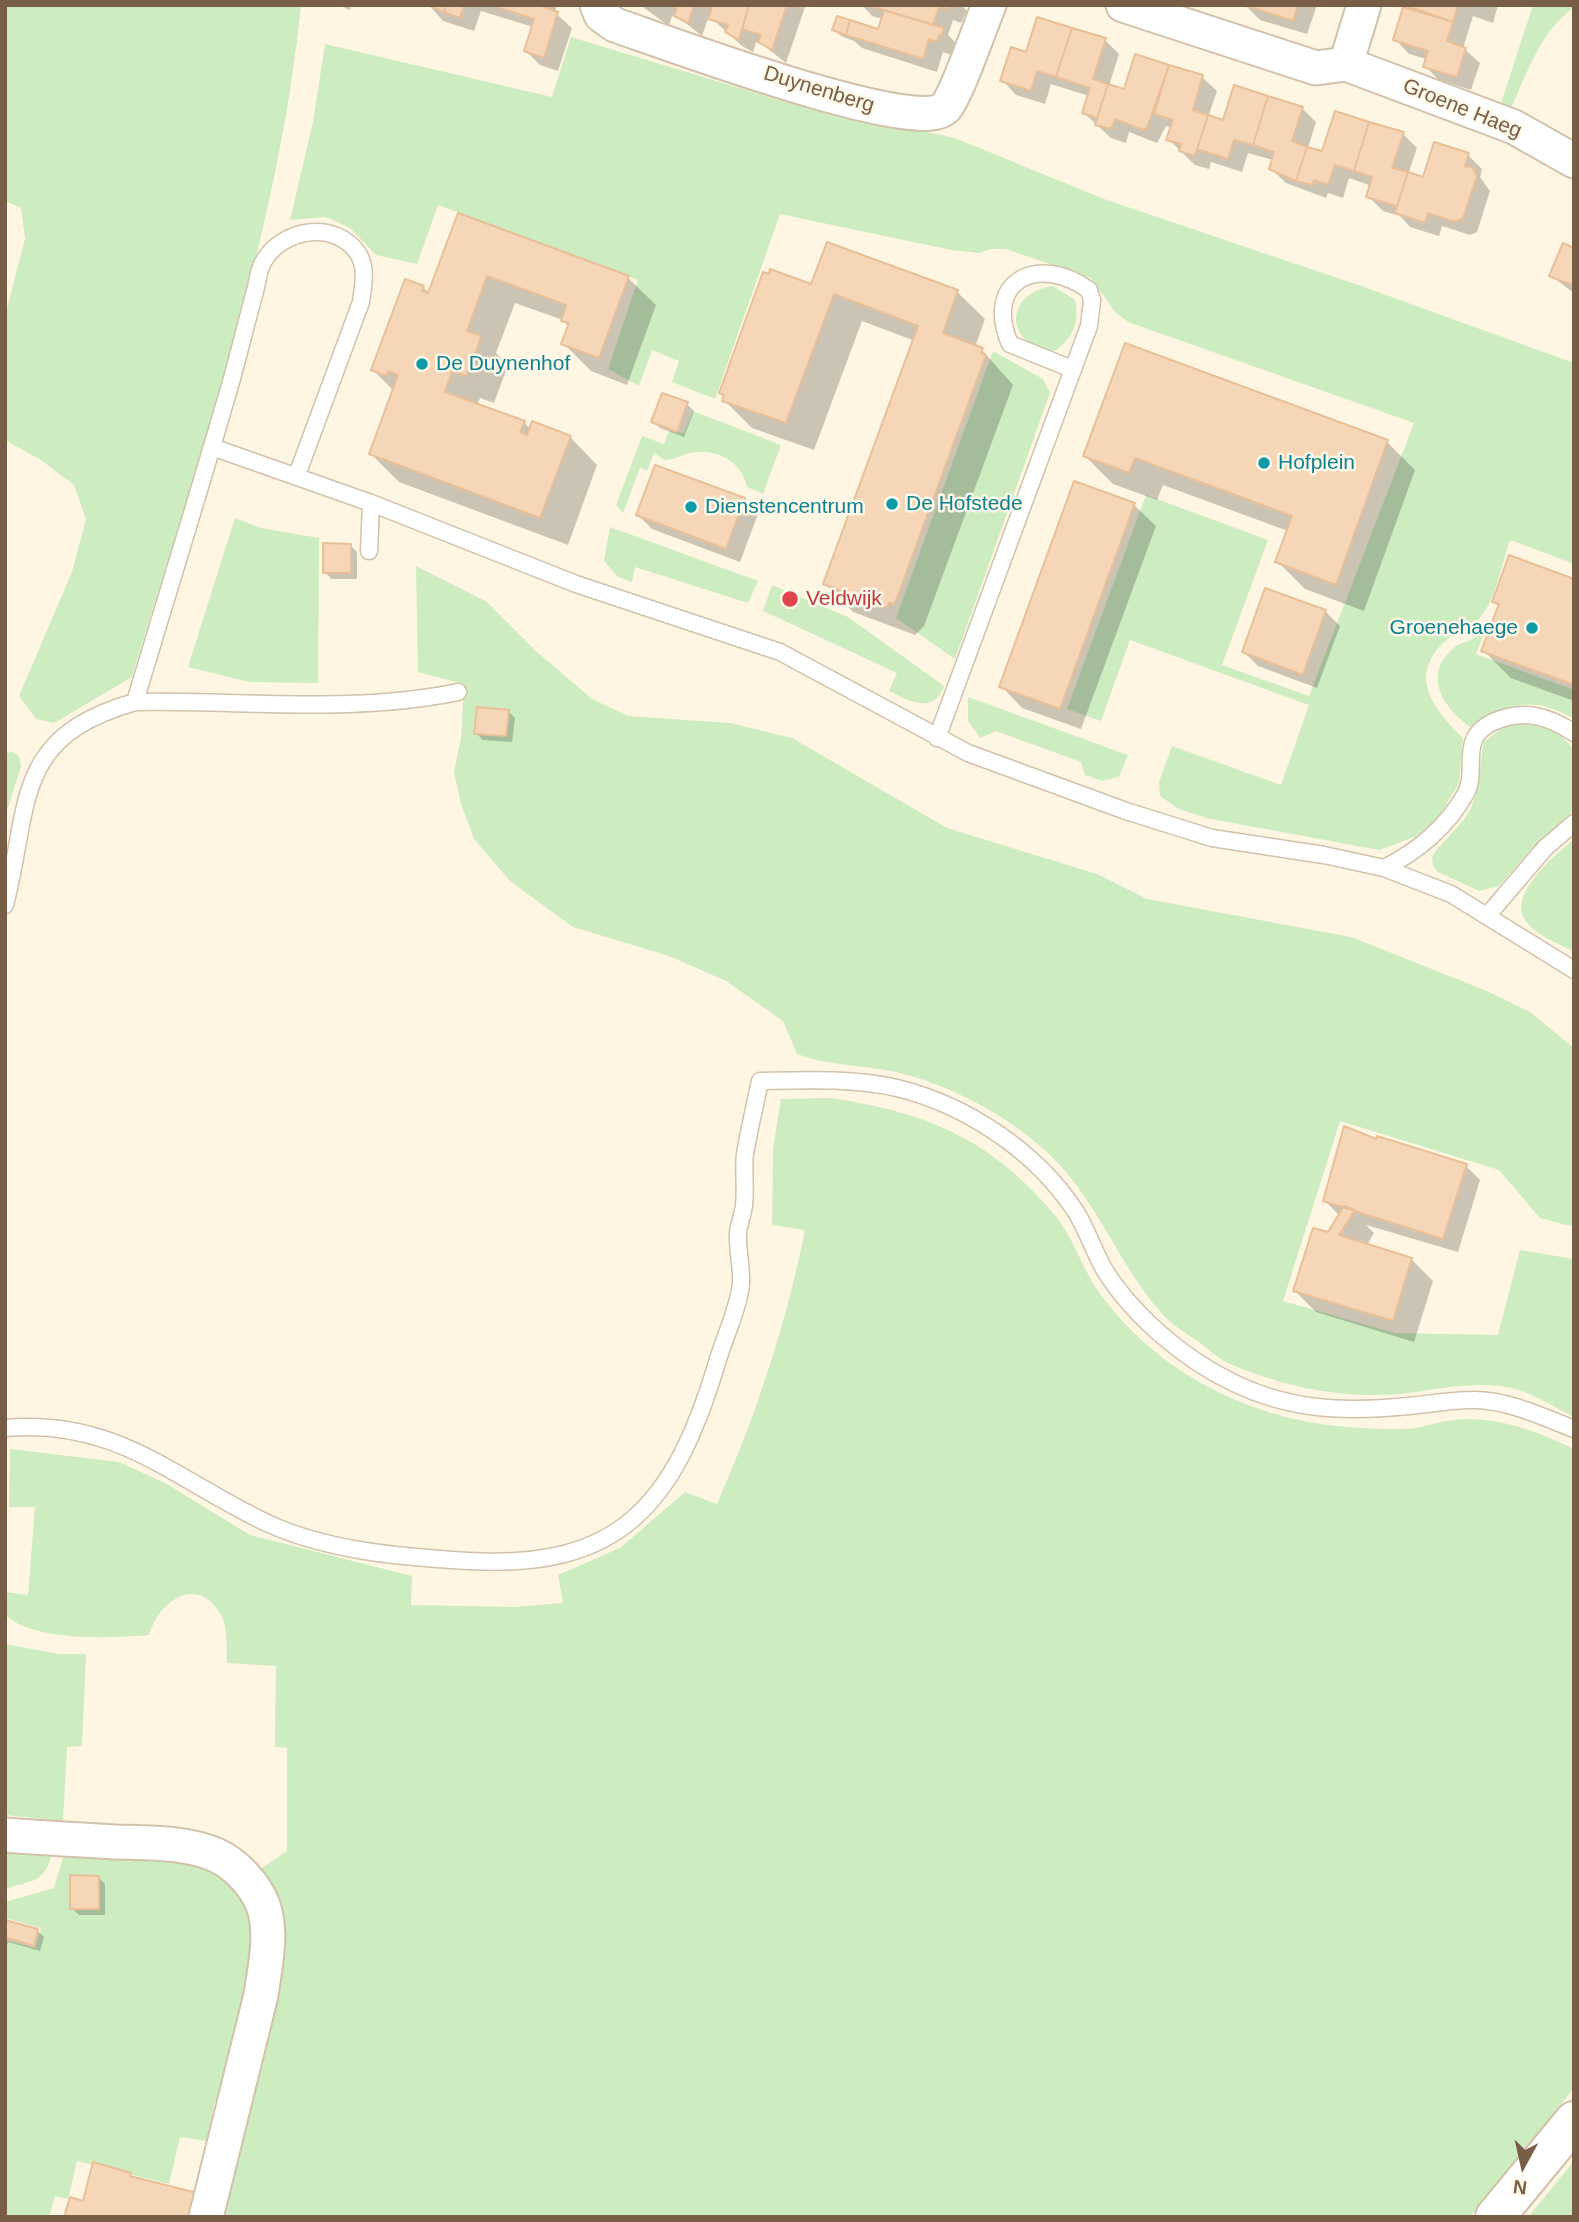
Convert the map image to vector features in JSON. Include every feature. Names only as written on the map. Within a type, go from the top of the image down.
[{"type":"street","name":"Duynenberg","points":[[597,5],[601,15],[628,30],[862,106],[931,115],[945,109],[989,5]]},
{"type":"street","name":"Groene Haeg","points":[[1123,5],[1315,68],[1346,64],[1514,127],[1574,161]]},
{"type":"street","points":[[1346,64],[1364,5]]},
{"type":"street","points":[[5,1835],[168,1844],[197,1849],[219,1856],[252,1885],[263,1906],[267,1959],[206,2217]]},
{"type":"street","points":[[1495,2217],[1574,2122]]},
{"type":"lane","points":[[135,702],[212,447],[262,264],[276,246],[291,236],[311,231],[332,235],[349,243],[360,257],[365,278],[361,302],[297,475]]},
{"type":"lane","points":[[937,738],[1072,369],[1092,312],[1088,290],[1058,274],[1045,272],[1021,277],[1010,287],[1004,299],[1003,314],[1010,344],[1072,369]]},
{"type":"lane","points":[[212,447],[297,475],[576,584],[780,652],[968,753],[1126,811],[1213,838],[1324,855],[1384,868],[1451,894],[1574,970]]},
{"type":"lane","points":[[369,551],[371,503]]},
{"type":"lane","points":[[5,905],[25,803],[36,770],[52,746],[115,707],[135,702],[368,704],[413,701],[458,692]]},
{"type":"lane","points":[[1384,868],[1412,854],[1454,812],[1468,790],[1475,736],[1486,725],[1508,715],[1529,714],[1554,720],[1574,733]]},
{"type":"lane","points":[[1487,916],[1545,848],[1574,823]]},
{"type":"lane","points":[[5,1428],[37,1427],[75,1431],[120,1442],[278,1528],[367,1550],[460,1560],[527,1562],[588,1547],[628,1525],[666,1481],[705,1402],[741,1285],[738,1233],[744,1205],[745,1155],[760,1082],[831,1080],[898,1088],[960,1112],[1008,1141],[1044,1170],[1076,1213],[1105,1271],[1152,1326],[1187,1356],[1234,1383],[1294,1406],[1341,1409],[1475,1399],[1531,1412],[1574,1429]]},
{"type":"green space","points":[[5,5],[301,5],[290,91],[255,261],[209,428],[132,677],[54,723],[36,719],[19,696],[72,572],[86,519],[74,485],[41,460],[5,440],[5,316],[25,239],[21,208],[5,201]]},
{"type":"green space","points":[[1533,5],[1574,7],[1562,17],[1543,41],[1511,108],[1501,103]]},
{"type":"green space","points":[[571,37],[789,103],[955,138],[1104,199],[1364,287],[1574,363],[1574,564],[1510,540],[1487,608],[1473,623],[1443,643],[1432,656],[1427,669],[1429,694],[1443,717],[1463,738],[1459,783],[1439,817],[1415,837],[1379,850],[1206,818],[1177,808],[1160,796],[1159,782],[1172,746],[1281,785],[1309,705],[1130,640],[1101,721],[1067,709],[1146,495],[1268,540],[1222,665],[1309,696],[1414,423],[1128,322],[1115,312],[1091,278],[1006,249],[990,249],[979,253],[951,250],[780,214],[715,399],[672,382],[679,361],[652,350],[639,386],[608,369],[638,280],[438,205],[417,264],[376,255],[350,228],[326,217],[290,220],[313,122],[325,44],[552,97]]},
{"type":"green space","points":[[1053,286],[1075,300],[1077,315],[1071,335],[1055,351],[1038,348],[1026,341],[1016,320],[1018,309],[1025,299],[1036,291]]},
{"type":"green space","points":[[993,351],[1043,379],[1050,393],[955,659],[896,618]]},
{"type":"green space","points":[[693,411],[781,445],[763,494],[747,487],[739,469],[724,457],[696,452],[665,460],[654,453],[647,471],[640,468],[623,513],[616,505],[642,436],[664,444],[669,431],[684,433]]},
{"type":"green space","points":[[235,518],[261,528],[319,538],[318,683],[249,682],[188,667]]},
{"type":"green space","points":[[610,527],[758,581],[748,603],[635,567],[632,582],[618,577],[604,561]]},
{"type":"green space","points":[[416,566],[487,602],[537,652],[592,699],[628,716],[730,723],[792,738],[947,828],[1097,874],[1147,899],[1351,937],[1487,991],[1530,1012],[1574,1048],[1574,1227],[1540,1218],[1499,1170],[1340,1121],[1283,1301],[1395,1333],[1498,1335],[1520,1250],[1574,1259],[1574,1417],[1532,1395],[1506,1387],[1466,1386],[1401,1394],[1357,1395],[1292,1385],[1226,1362],[1166,1318],[1135,1278],[1066,1172],[1033,1140],[997,1114],[958,1093],[917,1078],[797,1054],[783,1021],[726,981],[669,956],[573,927],[511,882],[474,839],[461,804],[454,772],[461,738],[464,684],[418,672]]},
{"type":"green space","points":[[772,585],[848,617],[944,686],[940,695],[927,703],[920,703],[897,695],[889,691],[897,673],[763,611]]},
{"type":"green space","points":[[1488,625],[1476,654],[1574,690],[1574,719],[1546,707],[1520,705],[1496,712],[1470,727],[1460,719],[1444,700],[1439,689],[1439,668],[1456,646],[1471,640]]},
{"type":"green space","points":[[968,697],[1128,755],[1119,777],[1102,781],[1085,775],[1081,762],[996,731],[980,738],[968,721]]},
{"type":"green space","points":[[1521,723],[1555,730],[1574,749],[1574,808],[1533,847],[1499,886],[1479,891],[1438,872],[1433,866],[1432,857],[1470,809],[1477,790],[1484,742],[1504,726]]},
{"type":"green space","points":[[12,752],[19,756],[21,766],[5,817],[5,753]]},
{"type":"green space","points":[[1574,839],[1574,952],[1533,929],[1524,918],[1521,907],[1529,885],[1537,874]]},
{"type":"green space","points":[[830,1098],[896,1111],[926,1121],[954,1133],[1005,1166],[1054,1214],[1096,1288],[1130,1329],[1171,1364],[1226,1396],[1275,1414],[1325,1425],[1405,1429],[1464,1419],[1497,1422],[1528,1430],[1574,1449],[1574,2088],[1470,2217],[218,2217],[271,1997],[260,1869],[287,1851],[287,1748],[275,1747],[276,1666],[227,1663],[223,1619],[214,1605],[204,1597],[193,1594],[182,1596],[162,1610],[149,1635],[95,1637],[54,1634],[18,1624],[5,1615],[5,1592],[28,1595],[35,1507],[9,1507],[10,1449],[119,1462],[165,1483],[250,1535],[412,1576],[411,1605],[515,1607],[563,1603],[558,1575],[620,1548],[685,1492],[717,1504],[745,1437],[768,1369],[789,1300],[805,1230],[772,1225],[773,1149],[781,1099]]},
{"type":"green space","points":[[5,1644],[59,1654],[86,1654],[82,1746],[67,1747],[63,1821],[5,1815]]},
{"type":"green space","points":[[5,1851],[42,1851],[51,1857],[44,1873],[39,1877],[5,1889]]},
{"type":"green space","points":[[65,1851],[196,1861],[240,1888],[256,1932],[227,2091],[215,2101],[206,2141],[180,2137],[169,2184],[77,2161],[68,2199],[55,2196],[49,2217],[5,2217],[5,1940],[35,1948],[41,1928],[5,1918],[5,1902],[54,1888]]},
{"type":"green space","points":[[1574,2161],[1574,2217],[1528,2217]]},
{"type":"building","points":[[428,5],[446,5],[444,12]]},
{"type":"building","points":[[446,5],[464,5],[460,18],[444,12]]},
{"type":"building","points":[[501,5],[539,5],[558,12],[544,58],[524,51],[534,19],[500,8]]},
{"type":"building","points":[[667,5],[694,5],[688,23],[674,16],[677,8]]},
{"type":"building","points":[[713,5],[749,5],[739,40],[725,32],[728,25],[708,19]]},
{"type":"building","points":[[749,5],[787,5],[772,50],[758,42],[761,35],[742,29]]},
{"type":"building","points":[[867,5],[948,5],[947,9],[939,7],[933,25]]},
{"type":"building","points":[[1244,5],[1298,5],[1293,21]]},
{"type":"building","points":[[1404,5],[1458,5],[1453,22]]},
{"type":"building","points":[[1403,7],[1453,22],[1447,41],[1466,48],[1457,77],[1423,67],[1428,51],[1393,40]]},
{"type":"building","points":[[884,10],[944,28],[941,36],[939,35],[937,42],[929,39],[923,59],[846,35],[850,20],[878,29]]},
{"type":"building","points":[[837,16],[850,20],[846,35],[832,30]]},
{"type":"building","points":[[1037,17],[1072,28],[1056,77],[1037,71],[1031,91],[1000,81],[1011,47],[1026,52]]},
{"type":"building","points":[[1072,28],[1106,38],[1093,79],[1108,84],[1097,118],[1082,113],[1090,88],[1056,77]]},
{"type":"building","points":[[1135,54],[1169,65],[1147,128],[1143,130],[1115,119],[1111,129],[1095,125],[1108,84],[1124,89]]},
{"type":"building","points":[[1169,65],[1203,75],[1193,110],[1208,115],[1195,156],[1179,151],[1181,144],[1166,140],[1173,120],[1154,114]]},
{"type":"building","points":[[1234,85],[1268,96],[1253,145],[1234,140],[1228,159],[1197,149],[1208,115],[1223,120]]},
{"type":"building","points":[[1268,96],[1303,107],[1292,141],[1307,147],[1296,181],[1269,169],[1274,152],[1253,145]]},
{"type":"building","points":[[1335,111],[1369,122],[1354,171],[1335,165],[1328,185],[1314,180],[1312,185],[1296,181],[1307,147],[1322,151]]},
{"type":"building","points":[[1369,122],[1404,132],[1392,168],[1408,172],[1395,213],[1396,206],[1366,197],[1372,177],[1354,171]]},
{"type":"building","points":[[1434,142],[1469,153],[1465,166],[1473,168],[1477,176],[1463,218],[1455,222],[1428,213],[1425,223],[1395,213],[1408,172],[1423,177]]},
{"type":"building","name":"De Duynenhof","points":[[458,213],[629,276],[599,358],[561,344],[569,323],[561,321],[566,305],[487,276],[467,331],[481,336],[477,349],[466,376],[452,371],[445,392],[525,421],[520,432],[527,435],[532,421],[571,436],[540,518],[369,454],[398,375],[388,371],[387,376],[371,370],[405,279],[424,286],[422,291],[428,293]]},
{"type":"building","name":"De Hofstede","points":[[827,242],[958,290],[943,333],[983,348],[981,353],[986,355],[897,598],[894,604],[889,603],[887,608],[823,584],[918,326],[834,294],[786,423],[722,401],[724,395],[719,393],[763,272],[769,274],[770,269],[811,284]]},
{"type":"building","points":[[1563,243],[1574,248],[1574,286],[1549,276]]},
{"type":"building","name":"Hofplein","points":[[1125,343],[1388,440],[1336,585],[1275,562],[1292,516],[1135,458],[1129,473],[1083,456]]},
{"type":"building","points":[[662,393],[688,402],[677,432],[651,422]]},
{"type":"building","name":"Dienstencentrum","points":[[655,465],[745,498],[726,549],[636,515]]},
{"type":"building","points":[[1074,481],[1135,503],[1060,709],[999,687]]},
{"type":"building","points":[[323,543],[351,544],[351,573],[323,573]]},
{"type":"building","name":"Groenehaege","points":[[1509,555],[1574,579],[1574,685],[1481,651],[1499,604],[1492,602]]},
{"type":"building","points":[[1265,588],[1326,610],[1303,675],[1242,652]]},
{"type":"building","points":[[477,707],[509,710],[506,736],[474,734]]},
{"type":"building","points":[[1344,1126],[1376,1139],[1377,1136],[1467,1164],[1443,1239],[1323,1201]]},
{"type":"building","points":[[1344,1206],[1355,1210],[1339,1235],[1412,1258],[1393,1321],[1293,1291],[1313,1228],[1328,1232]]},
{"type":"building","points":[[70,1875],[99,1876],[99,1909],[70,1909]]},
{"type":"building","points":[[5,1920],[38,1929],[34,1946],[5,1937]]},
{"type":"building","points":[[93,2162],[131,2173],[130,2176],[197,2193],[191,2217],[64,2217],[70,2197],[83,2201]]},
{"type":"place","name":"De Duynenhof","points":[[422,364]]},
{"type":"place","name":"Hofplein","points":[[1264,463]]},
{"type":"place","name":"De Hofstede","points":[[892,504]]},
{"type":"place","name":"Dienstencentrum","points":[[691,507]]},
{"type":"place","name":"Veldwijk","points":[[790,599]]},
{"type":"place","name":"Groenehaege","points":[[1532,628]]}]
